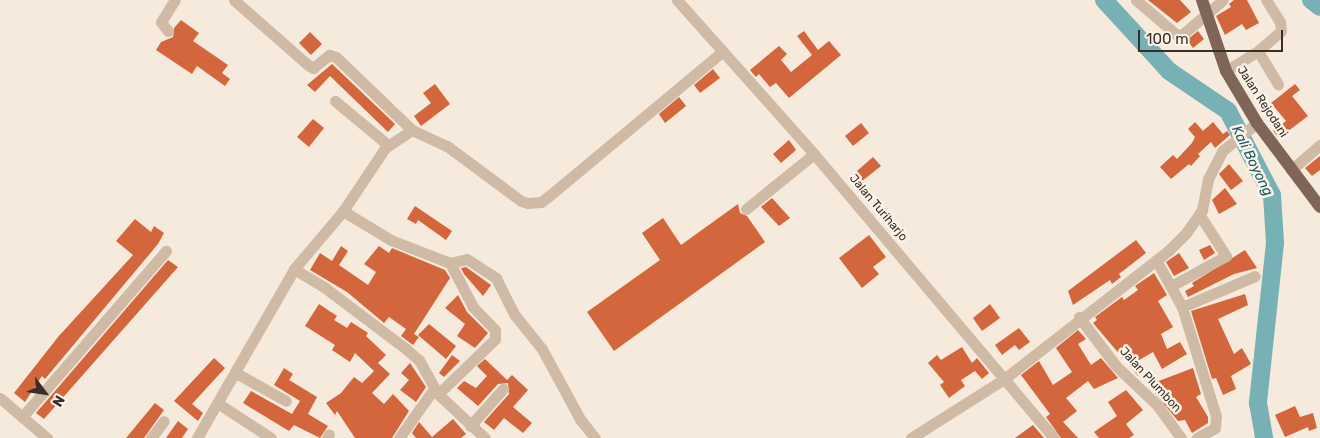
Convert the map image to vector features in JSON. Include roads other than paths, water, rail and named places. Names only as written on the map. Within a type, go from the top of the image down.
[{"type":"main road","name":"Jalan Rejodani","points":[[1202,0],[1226,71],[1254,125],[1320,207]]},
{"type":"street","points":[[168,31],[161,22],[175,0]]},
{"type":"street","points":[[234,0],[314,68],[329,55],[343,61],[412,130],[447,146],[521,201],[541,202],[722,52]]},
{"type":"street","name":"Jalan Turiharjo","points":[[677,0],[814,154],[1054,438]]},
{"type":"street","points":[[1136,0],[1178,35],[1183,34],[1223,0]]},
{"type":"street","points":[[1226,71],[1258,51],[1278,35],[1282,27],[1266,0]]},
{"type":"street","points":[[1258,51],[1278,84]]},
{"type":"street","points":[[335,101],[388,145]]},
{"type":"street","points":[[911,438],[1004,379],[1079,317],[1156,260],[1186,233],[1199,214],[1208,179],[1222,151],[1254,125]]},
{"type":"street","points":[[197,438],[219,404],[294,269],[343,211],[388,145],[412,130]]},
{"type":"street","points":[[1291,170],[1320,145]]},
{"type":"street","points":[[746,210],[814,154]]},
{"type":"street","points":[[343,211],[391,240],[450,263],[467,259],[496,278],[514,314],[542,349],[580,419],[595,438]]},
{"type":"street","points":[[1173,286],[1226,256],[1199,214]]},
{"type":"street","points":[[22,417],[166,251]]},
{"type":"street","points":[[1156,260],[1173,286],[1182,307],[1216,416],[1214,428],[1197,438]]},
{"type":"street","points":[[399,438],[436,392],[497,336],[463,292],[450,263]]},
{"type":"street","points":[[294,269],[324,287],[419,360],[436,392],[471,431],[485,438]]},
{"type":"street","points":[[1182,307],[1255,276]]},
{"type":"street","name":"Jalan Plumbon","points":[[1079,317],[1122,373],[1157,405],[1181,438]]},
{"type":"street","points":[[236,373],[286,401]]},
{"type":"street","points":[[471,431],[503,389]]},
{"type":"street","points":[[1,401],[47,438]]},
{"type":"street","points":[[219,404],[271,438]]},
{"type":"street","points":[[151,438],[164,421]]},
{"type":"waterway","name":"Kali Boyong","points":[[1104,0],[1169,71],[1228,111],[1272,195],[1275,243],[1258,403],[1264,438]]},
{"type":"waterway","points":[[1311,0],[1320,7]]}]
